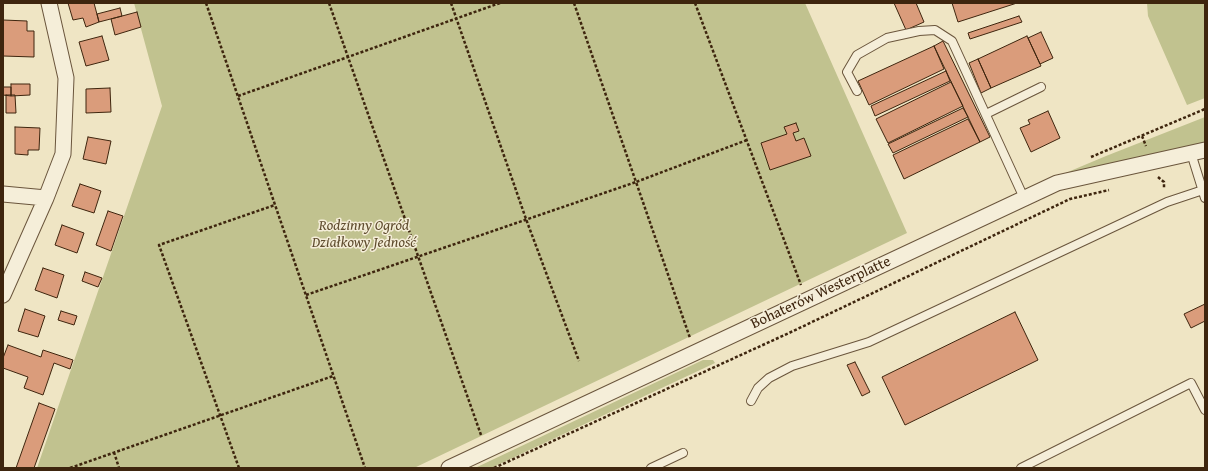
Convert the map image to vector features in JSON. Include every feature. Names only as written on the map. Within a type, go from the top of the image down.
[{"type":"street","points":[[3,296],[46,198],[63,154],[66,78],[49,3]]},
{"type":"street","name":"Bohaterów Westerplatte","points":[[455,467],[1057,183],[1198,152]]},
{"type":"street","points":[[3,194],[46,198]]},
{"type":"lane","points":[[857,91],[847,72],[857,55],[887,38],[935,30],[952,41],[1024,198]]},
{"type":"lane","points":[[986,114],[1041,87]]},
{"type":"lane","points":[[752,401],[758,388],[769,378],[792,366],[869,342],[1168,202],[1204,194],[1198,152]]},
{"type":"lane","points":[[1021,468],[1191,383],[1205,410]]},
{"type":"lane","points":[[651,468],[683,453]]},
{"type":"path","points":[[206,3],[365,468]]},
{"type":"path","points":[[329,3],[482,439]]},
{"type":"path","points":[[451,3],[526,220],[579,361]]},
{"type":"path","points":[[238,96],[500,3]]},
{"type":"path","points":[[574,3],[692,342]]},
{"type":"path","points":[[695,3],[803,291]]},
{"type":"path","points":[[1142,136],[1205,109]]},
{"type":"path","points":[[306,295],[636,182],[746,140]]},
{"type":"path","points":[[1152,180],[1167,177]]},
{"type":"path","points":[[494,468],[789,333],[1070,199],[1115,189]]},
{"type":"path","points":[[239,468],[159,245],[275,205]]},
{"type":"path","points":[[70,468],[333,376]]},
{"type":"path","points":[[114,452],[119,468]]},
{"type":"green space","name":"Rodzinny Ogród Działkowy Jedność","points":[[134,3],[805,3],[907,233],[414,468],[37,468],[162,106]]},
{"type":"green space","points":[[1147,3],[1205,3],[1205,98],[1187,105],[1148,16]]},
{"type":"green space","points":[[1205,117],[1205,142],[1056,177],[1106,156]]},
{"type":"green space","points":[[703,360],[713,360],[715,363],[491,468],[475,468]]},
{"type":"building","points":[[68,3],[94,3],[99,22],[86,27],[83,18],[73,20]]},
{"type":"building","points":[[894,3],[916,3],[924,22],[906,30]]},
{"type":"building","points":[[952,3],[1017,3],[958,22]]},
{"type":"building","points":[[120,8],[122,16],[99,22],[97,14]]},
{"type":"building","points":[[137,12],[141,27],[115,35],[111,19]]},
{"type":"building","points":[[1019,16],[1022,22],[970,39],[968,33]]},
{"type":"building","points":[[3,20],[27,21],[27,31],[34,31],[34,57],[3,56]]},
{"type":"building","points":[[1041,32],[1053,58],[1040,64],[1028,38]]},
{"type":"building","points":[[102,36],[109,60],[86,66],[79,42]]},
{"type":"building","points":[[1027,36],[1041,66],[991,88],[978,59]]},
{"type":"building","points":[[943,41],[990,137],[980,142],[934,46]]},
{"type":"building","points":[[934,46],[944,69],[869,105],[858,81]]},
{"type":"building","points":[[978,59],[991,88],[981,93],[969,63]]},
{"type":"building","points":[[946,71],[950,81],[875,116],[871,106]]},
{"type":"building","points":[[951,82],[963,106],[888,143],[876,119]]},
{"type":"building","points":[[11,84],[30,84],[30,95],[11,96]]},
{"type":"building","points":[[3,87],[11,87],[11,96],[3,95]]},
{"type":"building","points":[[110,88],[111,112],[86,113],[86,89]]},
{"type":"building","points":[[6,95],[15,95],[16,113],[6,113]]},
{"type":"building","points":[[963,108],[968,117],[893,153],[888,144]]},
{"type":"building","points":[[1048,111],[1060,138],[1031,152],[1020,128],[1030,124],[1028,120]]},
{"type":"building","points":[[968,119],[980,142],[904,179],[893,155]]},
{"type":"building","points":[[796,123],[799,131],[793,133],[796,141],[804,138],[811,156],[770,170],[761,143],[787,134],[784,127]]},
{"type":"building","points":[[15,127],[40,128],[39,150],[28,150],[28,155],[15,154]]},
{"type":"building","points":[[88,137],[111,141],[106,164],[83,159]]},
{"type":"building","points":[[80,184],[101,191],[94,213],[72,206]]},
{"type":"building","points":[[108,211],[123,216],[111,251],[96,245]]},
{"type":"building","points":[[62,225],[84,233],[77,253],[55,245]]},
{"type":"building","points":[[43,268],[64,275],[57,298],[35,290]]},
{"type":"building","points":[[85,272],[102,278],[98,287],[82,281]]},
{"type":"building","points":[[1205,304],[1205,321],[1191,328],[1184,314]]},
{"type":"building","points":[[25,309],[45,316],[38,337],[18,331]]},
{"type":"building","points":[[61,311],[77,316],[74,325],[58,320]]},
{"type":"building","points":[[1015,312],[1038,360],[905,425],[882,377]]},
{"type":"building","points":[[8,345],[41,357],[43,350],[73,360],[70,369],[54,363],[43,395],[24,388],[28,377],[3,368],[3,358]]},
{"type":"building","points":[[855,362],[870,392],[862,396],[847,365]]},
{"type":"building","points":[[39,403],[55,409],[34,468],[16,468]]}]
